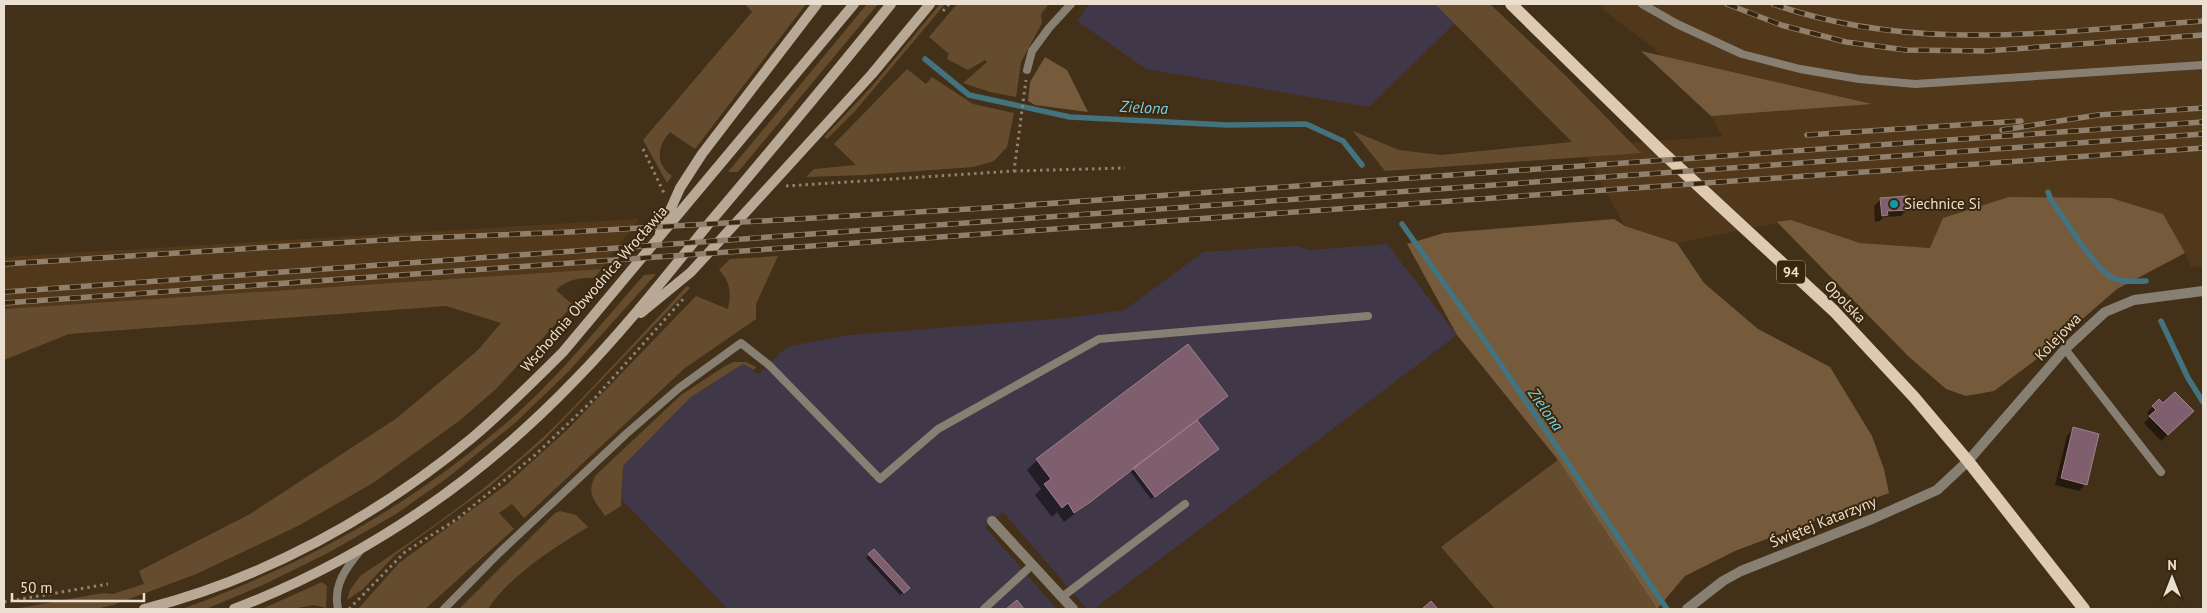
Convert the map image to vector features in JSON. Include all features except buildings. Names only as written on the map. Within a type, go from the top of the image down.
[{"type":"main road","points":[[654,245],[688,175],[713,138],[817,4]]},
{"type":"main road","name":"Wschodnia Obwodnica Wrocławia","points":[[144,609],[188,597],[262,567],[332,533],[383,504],[472,438],[522,394],[564,352],[854,4]]},
{"type":"main road","points":[[234,609],[275,593],[361,549],[422,511],[496,455],[576,379],[627,322],[891,4]]},
{"type":"main road","points":[[627,322],[691,272],[872,74],[930,4]]},
{"type":"main road","name":"Opolska","points":[[1511,4],[1662,152],[1834,311],[1914,397],[1968,461],[2084,609]]},
{"type":"street","name":"Kolejowa","points":[[1968,461],[2066,349],[2105,312],[2134,300],[2203,291]]},
{"type":"street","name":"Świętej Katarzyny","points":[[1687,609],[1723,581],[1741,571],[1872,519],[1937,490],[1968,461]]},
{"type":"street","points":[[992,521],[1073,609]]},
{"type":"lane","points":[[1027,70],[1032,51],[1049,28],[1071,4]]},
{"type":"lane","points":[[1642,4],[1677,24],[1742,54],[1800,69],[1859,79],[1915,84],[2203,65]]},
{"type":"lane","points":[[444,609],[499,553],[626,434],[679,388],[741,343],[769,365],[880,479],[938,429],[1099,338],[1368,316]]},
{"type":"lane","points":[[2066,349],[2161,472]]},
{"type":"lane","points":[[1062,597],[1185,504]]},
{"type":"lane","points":[[338,609],[335,596],[340,582],[349,564],[361,549]]},
{"type":"lane","points":[[984,609],[1032,566]]},
{"type":"path","points":[[1014,171],[1027,70]]},
{"type":"path","points":[[643,149],[668,201]]},
{"type":"path","points":[[781,187],[1014,171],[1125,168]]},
{"type":"path","points":[[349,609],[405,552],[457,518],[541,448],[594,398],[689,292]]},
{"type":"path","points":[[4,602],[108,584]]},
{"type":"shaded area","points":[[745,4],[806,4],[695,149],[670,132],[666,137],[660,149],[660,160],[666,171],[672,176],[667,183],[643,140],[752,12]]},
{"type":"shaded area","points":[[867,4],[878,4],[738,172],[728,172]]},
{"type":"shaded area","points":[[940,4],[945,4],[856,110],[827,139],[824,137],[873,85]]},
{"type":"shaded area","points":[[957,4],[1049,4],[1041,14],[1042,23],[1021,62],[1016,97],[990,92],[963,83],[987,62],[985,60],[968,70],[947,59],[949,54],[929,37]]},
{"type":"shaded area","points":[[1089,4],[1435,4],[1455,23],[1369,107],[1146,69],[1077,21]]},
{"type":"shaded area","points":[[1435,4],[1490,4],[1565,75],[1641,153],[1385,171],[1353,131],[1399,150],[1441,155],[1572,142]]},
{"type":"shaded area","points":[[1598,4],[2203,4],[2203,266],[2191,267],[2185,253],[1930,248],[1860,243],[1791,220],[1677,243],[1625,226],[1581,147],[1722,136],[1711,116],[1655,49]]},
{"type":"shaded area","points":[[1641,51],[1872,104],[1711,116]]},
{"type":"shaded area","points":[[1045,57],[1067,70],[1088,112],[1035,105],[1028,101],[1030,82]]},
{"type":"shaded area","points":[[907,69],[926,84],[932,77],[973,104],[1014,113],[1007,147],[994,161],[973,167],[865,175],[806,177],[814,169],[856,165],[834,144]]},
{"type":"shaded area","points":[[2009,197],[2111,198],[2163,214],[2185,253],[2117,289],[2033,362],[1994,391],[1966,396],[1946,389],[1908,356],[1777,222],[1791,220],[1860,243],[1930,248],[1943,218]]},
{"type":"shaded area","points":[[639,219],[601,269],[4,309],[4,257]]},
{"type":"shaded area","points":[[1614,219],[1625,226],[1677,243],[1704,283],[1758,329],[1830,367],[1872,436],[1884,469],[1889,493],[1735,551],[1685,576],[1657,609],[1558,460],[1457,335],[1407,244],[1444,233]]},
{"type":"shaded area","points":[[1387,244],[1457,335],[1094,609],[1087,609],[1003,512],[985,527],[1057,609],[728,609],[622,500],[623,466],[691,397],[743,364],[759,374],[781,352],[790,346],[850,335],[1066,318],[1125,310],[1203,252],[1296,246],[1310,250]]},
{"type":"shaded area","points":[[778,256],[756,304],[756,319],[685,368],[524,518],[512,504],[499,513],[514,529],[425,609],[358,609],[399,563],[506,485],[567,430],[696,296],[728,309],[730,298],[728,283],[719,270],[730,259]]},
{"type":"shaded area","points":[[601,269],[595,278],[574,280],[556,290],[573,305],[496,389],[459,421],[373,483],[298,526],[194,575],[113,605],[96,609],[14,609],[103,593],[113,594],[144,584],[139,571],[250,514],[397,418],[478,350],[501,323],[446,306],[69,334],[4,360],[4,309]]},
{"type":"shaded area","points":[[656,274],[568,372],[515,423],[446,479],[396,514],[328,553],[263,585],[206,609],[182,609],[226,592],[309,555],[387,511],[425,486],[462,459],[519,412],[556,375],[644,275]]},
{"type":"shaded area","points":[[687,286],[690,288],[543,441],[489,487],[395,555],[363,589],[347,600],[350,590],[360,576],[464,503],[537,443]]},
{"type":"shaded area","points":[[734,362],[746,362],[756,367],[754,370],[743,364],[691,397],[623,466],[621,506],[605,516],[593,498],[591,488],[595,476],[681,395]]},
{"type":"shaded area","points":[[1558,460],[1657,609],[1495,609],[1441,547]]},
{"type":"shaded area","points":[[560,511],[576,515],[588,527],[547,553],[520,574],[488,609],[459,609],[555,513]]},
{"type":"shaded area","points":[[322,582],[327,586],[326,608],[314,605],[292,609],[262,609]]},
{"type":"waterway","name":"Zielona","points":[[925,59],[969,95],[1070,117],[1227,125],[1306,124],[1343,141],[1362,165]]},
{"type":"waterway","points":[[2048,192],[2051,200],[2079,241],[2104,271],[2111,277],[2119,280],[2146,281]]},
{"type":"waterway","name":"Zielona","points":[[1402,224],[1487,344],[1667,609]]},
{"type":"waterway","points":[[2161,321],[2188,378],[2203,402]]},
{"type":"railway","points":[[1727,4],[1781,25],[1846,42],[1906,50],[1986,51],[2203,35]]},
{"type":"railway","points":[[1773,4],[1826,19],[1879,29],[1933,34],[2040,33],[2203,21]]},
{"type":"railway","points":[[2002,130],[2098,115],[2203,108]]},
{"type":"railway","points":[[1807,135],[2021,121]]},
{"type":"railway","points":[[4,264],[400,239],[570,232],[986,208],[2203,122]]},
{"type":"railway","points":[[4,292],[2203,134]]},
{"type":"railway","points":[[4,303],[2203,148]]},
{"type":"place","name":"Siechnice Si","points":[[1894,204]]}]
